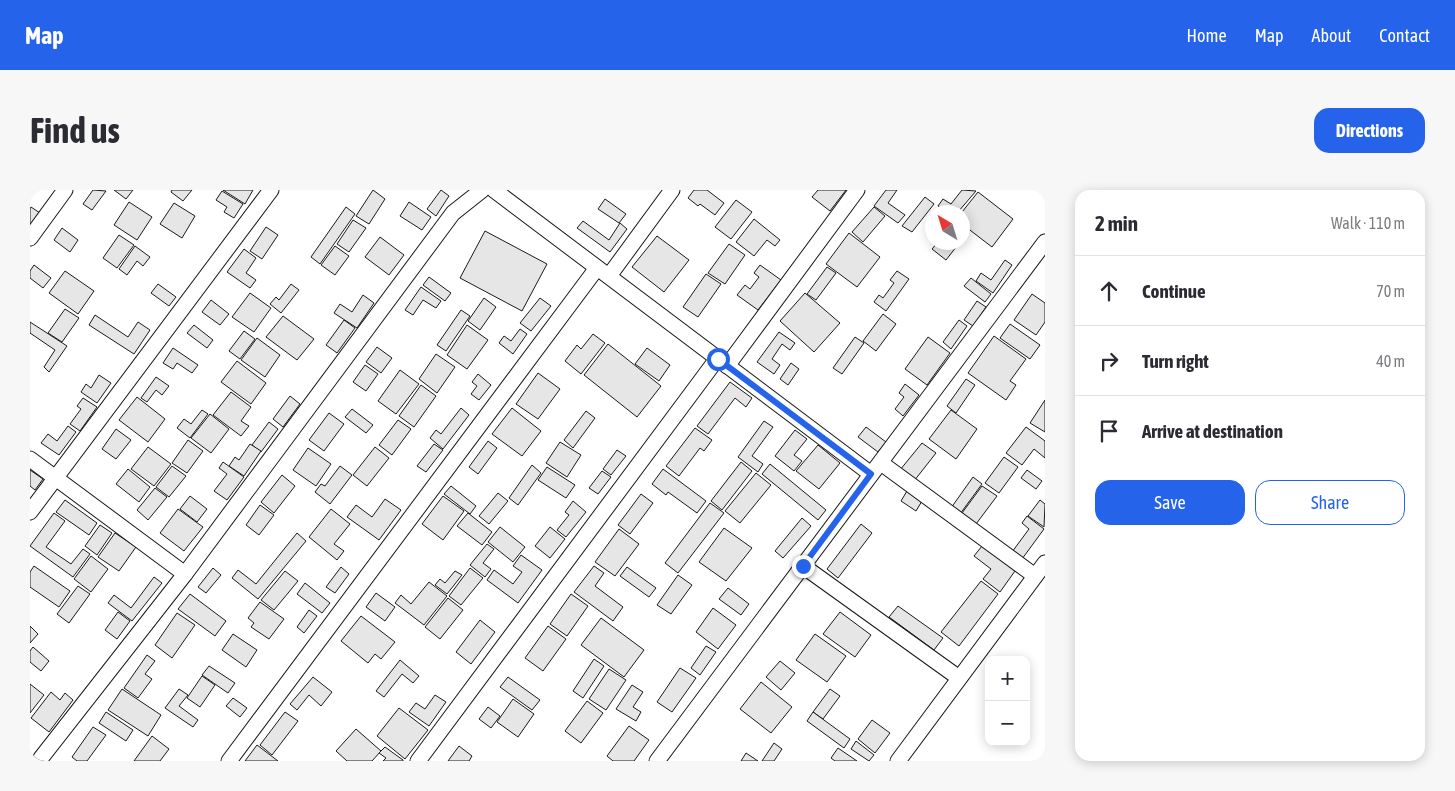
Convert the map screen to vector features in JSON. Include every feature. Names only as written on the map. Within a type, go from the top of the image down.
[{"type":"street","points":[[30,238],[65,190]]},
{"type":"street","points":[[30,512],[271,190]]},
{"type":"street","points":[[458,190],[470,200]]},
{"type":"street","points":[[30,748],[43,760],[185,574],[453,213],[482,190]]},
{"type":"street","points":[[494,190],[871,474]]},
{"type":"street","points":[[229,761],[603,272],[672,190]]},
{"type":"street","points":[[418,761],[722,362],[858,190]]},
{"type":"street","points":[[657,761],[1045,242]]},
{"type":"street","points":[[30,459],[185,574]]},
{"type":"street","points":[[881,462],[1035,576]]},
{"type":"street","points":[[898,761],[1045,563]]},
{"type":"street","points":[[803,566],[959,678]]},
{"type":"building","points":[[93,190],[106,191],[92,210],[83,204]]},
{"type":"building","points":[[114,190],[133,190],[126,199]]},
{"type":"building","points":[[172,190],[192,190],[183,201],[171,192]]},
{"type":"building","points":[[223,190],[253,190],[245,204]]},
{"type":"building","points":[[373,190],[385,199],[369,224],[356,216]]},
{"type":"building","points":[[441,190],[449,196],[436,216],[427,209]]},
{"type":"building","points":[[694,190],[707,190],[724,203],[715,215],[688,198]]},
{"type":"building","points":[[818,190],[846,190],[830,211],[812,197]]},
{"type":"building","points":[[886,190],[897,190],[888,203],[905,215],[898,223],[874,206]]},
{"type":"building","points":[[962,190],[976,191],[964,205],[939,205],[943,199],[951,204]]},
{"type":"building","points":[[222,191],[243,204],[234,218],[224,212],[227,207],[216,200]]},
{"type":"building","points":[[978,192],[1013,219],[992,247],[970,230],[970,205],[968,205]]},
{"type":"building","points":[[925,197],[934,204],[925,205],[925,215],[912,232],[902,226]]},
{"type":"building","points":[[605,199],[626,214],[619,223],[598,209]]},
{"type":"building","points":[[736,200],[752,212],[731,239],[715,227]]},
{"type":"building","points":[[129,202],[152,217],[137,240],[114,225]]},
{"type":"building","points":[[409,202],[431,217],[422,230],[400,216]]},
{"type":"building","points":[[174,203],[195,216],[182,238],[160,224]]},
{"type":"building","points":[[31,207],[40,213],[30,228],[30,209]]},
{"type":"building","points":[[346,207],[355,214],[320,264],[311,257]]},
{"type":"building","points":[[874,207],[885,216],[863,242],[852,232]]},
{"type":"building","points":[[754,219],[780,240],[775,246],[767,240],[754,256],[736,242]]},
{"type":"building","points":[[353,220],[366,228],[349,252],[337,244]]},
{"type":"building","points":[[583,221],[609,240],[620,223],[627,229],[610,252],[577,228]]},
{"type":"building","points":[[266,227],[278,235],[262,259],[250,251]]},
{"type":"building","points":[[62,228],[78,240],[70,252],[54,240]]},
{"type":"building","points":[[485,231],[547,264],[522,311],[460,278]]},
{"type":"building","points":[[849,233],[880,257],[857,287],[826,264]]},
{"type":"building","points":[[119,235],[134,245],[117,268],[103,258]]},
{"type":"building","points":[[657,236],[689,260],[664,292],[632,267]]},
{"type":"building","points":[[380,237],[404,255],[389,275],[365,257]]},
{"type":"building","points":[[729,244],[745,255],[725,284],[708,273]]},
{"type":"building","points":[[135,246],[150,257],[143,266],[137,261],[127,275],[119,269]]},
{"type":"building","points":[[335,246],[349,256],[335,275],[321,265]]},
{"type":"building","points":[[244,249],[256,258],[246,273],[256,280],[250,288],[227,272]]},
{"type":"building","points":[[933,250],[954,250],[946,260]]},
{"type":"building","points":[[1005,260],[1012,265],[993,293],[976,281],[981,273],[991,280]]},
{"type":"building","points":[[34,265],[51,278],[43,288],[30,278],[30,271]]},
{"type":"building","points":[[760,265],[781,280],[758,310],[737,295],[745,285],[750,289],[759,277],[754,273]]},
{"type":"building","points":[[827,267],[836,273],[816,300],[807,294]]},
{"type":"building","points":[[65,271],[94,291],[78,314],[49,293]]},
{"type":"building","points":[[897,271],[909,279],[886,311],[874,302],[879,295],[883,298],[894,283],[890,280]]},
{"type":"building","points":[[706,274],[721,284],[698,317],[683,307]]},
{"type":"building","points":[[429,277],[451,293],[445,301],[423,285]]},
{"type":"building","points":[[971,278],[991,294],[985,302],[964,286]]},
{"type":"building","points":[[158,284],[176,297],[169,306],[151,293]]},
{"type":"building","points":[[291,284],[299,290],[281,313],[270,304],[276,297],[279,300]]},
{"type":"building","points":[[421,287],[441,301],[436,308],[423,300],[413,315],[405,310]]},
{"type":"building","points":[[250,293],[271,308],[254,332],[232,317]]},
{"type":"building","points":[[805,293],[840,323],[814,352],[780,321]]},
{"type":"building","points":[[1032,294],[1045,303],[1045,322],[1036,335],[1014,320]]},
{"type":"building","points":[[363,295],[374,303],[357,328],[334,313],[340,304],[352,312]]},
{"type":"building","points":[[484,298],[496,307],[480,330],[468,321]]},
{"type":"building","points":[[540,298],[551,306],[531,331],[520,323]]},
{"type":"building","points":[[211,300],[229,314],[220,325],[202,312]]},
{"type":"building","points":[[977,301],[986,307],[973,326],[964,320]]},
{"type":"building","points":[[65,309],[79,318],[62,342],[48,333]]},
{"type":"building","points":[[461,310],[470,316],[446,351],[437,345]]},
{"type":"building","points":[[883,314],[896,324],[876,351],[863,341]]},
{"type":"building","points":[[95,315],[128,337],[138,322],[150,330],[134,354],[89,325]]},
{"type":"building","points":[[283,316],[314,339],[297,360],[266,337]]},
{"type":"building","points":[[344,320],[355,328],[337,353],[326,345]]},
{"type":"building","points":[[959,320],[967,326],[951,349],[943,342]]},
{"type":"building","points":[[30,322],[67,346],[49,372],[44,367],[55,350],[30,333]]},
{"type":"building","points":[[1010,324],[1040,345],[1030,359],[1000,338]]},
{"type":"building","points":[[194,325],[213,340],[207,348],[187,333]]},
{"type":"building","points":[[467,325],[488,340],[467,369],[447,355]]},
{"type":"building","points":[[520,329],[527,334],[513,354],[499,343],[504,336],[511,341]]},
{"type":"building","points":[[244,331],[255,339],[240,359],[229,351]]},
{"type":"building","points":[[779,332],[795,343],[790,350],[782,344],[772,359],[780,365],[774,374],[757,362]]},
{"type":"building","points":[[593,334],[605,343],[581,374],[565,361],[577,345],[581,349]]},
{"type":"building","points":[[994,336],[1026,359],[1010,381],[1016,385],[1006,400],[968,373]]},
{"type":"building","points":[[855,337],[864,343],[842,374],[833,368]]},
{"type":"building","points":[[928,337],[950,353],[927,385],[905,369]]},
{"type":"building","points":[[257,338],[280,355],[265,377],[241,360]]},
{"type":"building","points":[[608,344],[661,386],[637,417],[584,375]]},
{"type":"building","points":[[377,347],[392,358],[381,373],[366,362]]},
{"type":"building","points":[[173,348],[198,365],[192,373],[177,363],[173,369],[163,363]]},
{"type":"building","points":[[647,348],[670,365],[659,381],[635,364]]},
{"type":"building","points":[[436,354],[455,367],[437,393],[419,379]]},
{"type":"building","points":[[237,361],[266,383],[251,404],[221,382]]},
{"type":"building","points":[[791,363],[799,369],[788,385],[780,379]]},
{"type":"building","points":[[365,365],[378,374],[366,391],[353,382]]},
{"type":"building","points":[[400,370],[419,384],[396,414],[378,401]]},
{"type":"building","points":[[538,373],[560,389],[538,419],[516,404]]},
{"type":"building","points":[[478,374],[491,385],[479,400],[471,394],[477,386],[472,382]]},
{"type":"building","points":[[99,375],[111,383],[97,403],[81,392],[86,384],[91,388]]},
{"type":"building","points":[[156,377],[169,386],[162,395],[156,390],[147,402],[141,398]]},
{"type":"building","points":[[966,379],[975,385],[956,413],[947,406]]},
{"type":"building","points":[[730,382],[752,398],[746,407],[735,398],[708,434],[697,426]]},
{"type":"building","points":[[905,384],[919,395],[903,416],[895,409],[904,397],[899,393]]},
{"type":"building","points":[[421,385],[436,396],[414,427],[399,416]]},
{"type":"building","points":[[231,392],[251,407],[241,421],[249,426],[241,436],[213,415]]},
{"type":"building","points":[[290,396],[300,404],[283,427],[273,419]]},
{"type":"building","points":[[137,397],[165,419],[148,442],[119,420]]},
{"type":"building","points":[[83,398],[97,407],[80,431],[70,424],[81,409],[77,406]]},
{"type":"building","points":[[1045,400],[1045,432],[1030,423]]},
{"type":"building","points":[[461,408],[469,415],[443,449],[430,438],[436,430],[441,434]]},
{"type":"building","points":[[512,408],[541,431],[522,456],[492,434]]},
{"type":"building","points":[[352,409],[373,425],[366,433],[345,417]]},
{"type":"building","points":[[202,410],[208,414],[190,438],[177,428],[184,419],[191,424]]},
{"type":"building","points":[[951,410],[977,429],[956,459],[929,439]]},
{"type":"building","points":[[586,411],[595,418],[573,448],[564,440]]},
{"type":"building","points":[[329,413],[344,424],[324,451],[309,440]]},
{"type":"building","points":[[210,414],[229,429],[211,453],[191,438]]},
{"type":"building","points":[[398,420],[411,429],[392,455],[379,445]]},
{"type":"building","points":[[764,421],[773,427],[752,456],[763,464],[758,472],[738,457]]},
{"type":"building","points":[[269,422],[278,429],[261,452],[252,445]]},
{"type":"building","points":[[68,426],[76,432],[59,455],[41,443],[48,434],[57,441]]},
{"type":"building","points":[[866,427],[886,442],[878,452],[858,437]]},
{"type":"building","points":[[1026,427],[1045,441],[1045,458],[1034,449],[1022,465],[1006,453]]},
{"type":"building","points":[[695,428],[712,440],[704,451],[700,448],[679,476],[666,466]]},
{"type":"building","points":[[116,429],[131,440],[116,459],[102,449]]},
{"type":"building","points":[[795,430],[807,439],[794,455],[802,461],[794,471],[775,456]]},
{"type":"building","points":[[188,440],[203,451],[187,473],[172,463]]},
{"type":"building","points":[[488,441],[497,448],[478,474],[469,467]]},
{"type":"building","points":[[560,442],[581,455],[567,477],[546,463]]},
{"type":"building","points":[[922,443],[936,453],[914,481],[900,470]]},
{"type":"building","points":[[250,444],[261,451],[244,476],[229,466],[235,457],[239,460]]},
{"type":"building","points":[[434,444],[443,450],[426,472],[417,466]]},
{"type":"building","points":[[818,445],[840,463],[819,489],[796,471]]},
{"type":"building","points":[[148,447],[171,464],[154,486],[131,469]]},
{"type":"building","points":[[375,447],[389,458],[367,486],[353,475]]},
{"type":"building","points":[[308,448],[331,464],[316,486],[293,470]]},
{"type":"building","points":[[617,450],[626,456],[611,475],[603,469]]},
{"type":"building","points":[[1004,457],[1018,467],[999,493],[985,483]]},
{"type":"building","points":[[223,462],[244,477],[227,500],[214,491],[227,474],[219,468]]},
{"type":"building","points":[[741,462],[752,471],[722,510],[711,501]]},
{"type":"building","points":[[770,464],[826,510],[818,520],[762,474]]},
{"type":"building","points":[[532,465],[541,473],[518,505],[509,498]]},
{"type":"building","points":[[172,466],[186,476],[169,497],[156,487]]},
{"type":"building","points":[[340,466],[352,475],[330,504],[315,492],[321,484],[325,486]]},
{"type":"building","points":[[547,467],[575,485],[566,498],[538,480]]},
{"type":"building","points":[[128,469],[150,487],[139,502],[116,484]]},
{"type":"building","points":[[663,469],[706,501],[697,513],[668,492],[666,495],[652,484]]},
{"type":"building","points":[[30,470],[43,479],[35,490],[30,486]]},
{"type":"building","points":[[1027,470],[1042,481],[1036,489],[1021,478]]},
{"type":"building","points":[[602,471],[611,477],[598,494],[589,488]]},
{"type":"building","points":[[756,473],[771,485],[740,523],[725,511]]},
{"type":"building","points":[[282,475],[295,486],[274,513],[261,502]]},
{"type":"building","points":[[973,477],[982,484],[960,514],[951,508]]},
{"type":"building","points":[[451,486],[476,506],[470,514],[444,494]]},
{"type":"building","points":[[982,486],[997,496],[976,524],[962,513]]},
{"type":"building","points":[[155,488],[167,497],[148,520],[137,510]]},
{"type":"building","points":[[907,491],[922,501],[916,511],[901,501]]},
{"type":"building","points":[[498,493],[508,501],[489,524],[479,516]]},
{"type":"building","points":[[641,494],[653,503],[630,534],[618,525]]},
{"type":"building","points":[[190,496],[207,509],[197,522],[180,509]]},
{"type":"building","points":[[443,496],[464,511],[443,540],[422,524]]},
{"type":"building","points":[[385,499],[401,510],[379,540],[347,517],[356,505],[372,517]]},
{"type":"building","points":[[65,500],[97,523],[89,535],[56,512]]},
{"type":"building","points":[[1040,500],[1045,504],[1044,527],[1028,516]]},
{"type":"building","points":[[573,501],[586,512],[566,537],[557,530],[569,515],[565,512]]},
{"type":"building","points":[[710,503],[724,513],[678,573],[665,563]]},
{"type":"building","points":[[260,505],[274,515],[259,535],[246,525]]},
{"type":"building","points":[[178,509],[203,527],[184,551],[160,533]]},
{"type":"building","points":[[331,509],[350,524],[334,544],[344,551],[337,560],[309,537]]},
{"type":"building","points":[[54,513],[65,521],[46,547],[71,564],[83,549],[90,554],[73,577],[30,546]]},
{"type":"building","points":[[468,513],[492,532],[482,545],[457,526]]},
{"type":"building","points":[[1027,516],[1044,529],[1022,559],[1012,552],[1029,529],[1022,523]]},
{"type":"building","points":[[802,518],[811,526],[783,558],[775,551]]},
{"type":"building","points":[[861,524],[872,533],[838,578],[827,569]]},
{"type":"building","points":[[100,525],[112,533],[97,555],[85,546]]},
{"type":"building","points":[[500,527],[525,547],[513,562],[488,542]]},
{"type":"building","points":[[550,527],[565,539],[550,558],[535,546]]},
{"type":"building","points":[[724,528],[752,548],[726,581],[699,562]]},
{"type":"building","points":[[619,529],[639,544],[615,576],[595,562]]},
{"type":"building","points":[[115,533],[136,547],[119,571],[98,557]]},
{"type":"building","points":[[297,533],[306,541],[258,599],[232,578],[238,570],[256,584]]},
{"type":"building","points":[[487,544],[494,549],[483,563],[491,569],[485,577],[470,565]]},
{"type":"building","points":[[982,546],[1015,571],[1000,592],[983,579],[991,569],[974,556]]},
{"type":"building","points":[[521,555],[542,570],[518,603],[487,580],[494,570],[513,584],[522,572],[513,566]]},
{"type":"building","points":[[91,556],[108,569],[91,592],[74,579]]},
{"type":"building","points":[[34,566],[70,591],[59,607],[30,587],[30,572]]},
{"type":"building","points":[[594,566],[604,573],[595,586],[623,607],[613,621],[574,592]]},
{"type":"building","points":[[341,567],[349,574],[335,593],[326,587]]},
{"type":"building","points":[[627,567],[656,588],[649,597],[620,576]]},
{"type":"building","points":[[213,568],[221,575],[206,593],[198,587]]},
{"type":"building","points":[[470,568],[483,578],[461,605],[449,596]]},
{"type":"building","points":[[285,571],[298,581],[274,610],[261,600]]},
{"type":"building","points":[[455,571],[462,575],[447,594],[435,585],[440,579],[445,583]]},
{"type":"building","points":[[678,575],[692,585],[671,614],[657,605]]},
{"type":"building","points":[[154,577],[162,583],[132,621],[108,603],[114,595],[131,608]]},
{"type":"building","points":[[981,581],[998,594],[959,646],[941,632]]},
{"type":"building","points":[[429,582],[447,596],[424,625],[395,603],[401,595],[411,604]]},
{"type":"building","points":[[305,583],[330,603],[322,613],[297,594]]},
{"type":"building","points":[[78,586],[90,594],[69,623],[57,614]]},
{"type":"building","points":[[728,588],[749,604],[741,615],[719,599]]},
{"type":"building","points":[[376,593],[395,607],[385,621],[366,607]]},
{"type":"building","points":[[190,594],[226,621],[215,636],[178,609]]},
{"type":"building","points":[[571,594],[588,606],[567,636],[550,624]]},
{"type":"building","points":[[448,598],[463,610],[440,639],[425,627]]},
{"type":"building","points":[[260,602],[284,619],[269,639],[251,627],[254,623],[248,618]]},
{"type":"building","points":[[898,606],[943,638],[934,650],[889,617]]},
{"type":"building","points":[[713,608],[736,625],[718,649],[696,632]]},
{"type":"building","points":[[309,610],[317,616],[304,633],[297,627]]},
{"type":"building","points":[[118,612],[130,621],[117,639],[105,630]]},
{"type":"building","points":[[840,612],[871,635],[855,657],[823,634]]},
{"type":"building","points":[[177,613],[195,625],[172,658],[155,645]]},
{"type":"building","points":[[361,616],[395,642],[381,659],[375,654],[368,663],[341,641]]},
{"type":"building","points":[[601,618],[644,650],[624,677],[581,645]]},
{"type":"building","points":[[480,620],[495,632],[471,664],[456,652]]},
{"type":"building","points":[[30,626],[38,634],[30,643]]},
{"type":"building","points":[[548,626],[566,639],[543,671],[525,658]]},
{"type":"building","points":[[233,634],[257,650],[246,667],[222,650]]},
{"type":"building","points":[[815,634],[846,656],[827,682],[796,660]]},
{"type":"building","points":[[706,646],[716,652],[700,675],[691,668]]},
{"type":"building","points":[[33,647],[49,661],[41,671],[30,662],[30,651]]},
{"type":"building","points":[[147,655],[155,661],[145,674],[152,679],[138,698],[124,688]]},
{"type":"building","points":[[594,659],[604,666],[583,698],[573,691]]},
{"type":"building","points":[[400,660],[419,676],[413,683],[402,674],[384,697],[376,691]]},
{"type":"building","points":[[780,661],[795,673],[781,690],[766,677]]},
{"type":"building","points":[[209,666],[235,683],[228,693],[202,675]]},
{"type":"building","points":[[680,668],[696,678],[672,712],[657,702]]},
{"type":"building","points":[[609,669],[626,680],[606,710],[589,699]]},
{"type":"building","points":[[202,676],[215,685],[200,707],[187,698]]},
{"type":"building","points":[[313,677],[332,692],[321,706],[309,695],[297,710],[290,704]]},
{"type":"building","points":[[508,677],[540,700],[532,710],[500,687]]},
{"type":"building","points":[[761,682],[792,707],[771,733],[740,709]]},
{"type":"building","points":[[30,684],[44,695],[30,713]]},
{"type":"building","points":[[632,685],[643,692],[633,707],[641,712],[636,721],[616,709]]},
{"type":"building","points":[[122,689],[161,715],[148,736],[108,710]]},
{"type":"building","points":[[179,689],[188,695],[179,706],[198,720],[193,727],[165,708]]},
{"type":"building","points":[[830,689],[840,696],[823,719],[813,712]]},
{"type":"building","points":[[51,692],[60,700],[65,693],[73,700],[49,732],[31,718]]},
{"type":"building","points":[[435,695],[446,702],[429,726],[409,712],[416,703],[425,709]]},
{"type":"building","points":[[233,698],[247,708],[240,717],[226,706]]},
{"type":"building","points":[[513,699],[534,714],[518,737],[497,722]]},
{"type":"building","points":[[587,701],[603,713],[581,743],[565,731]]},
{"type":"building","points":[[488,707],[500,716],[491,728],[479,719]]},
{"type":"building","points":[[399,708],[428,730],[405,759],[377,736]]},
{"type":"building","points":[[106,712],[133,730],[126,741],[99,723]]},
{"type":"building","points":[[285,712],[298,721],[272,755],[260,745]]},
{"type":"building","points":[[813,712],[850,739],[844,748],[807,721]]},
{"type":"building","points":[[872,720],[890,733],[875,753],[858,739]]},
{"type":"building","points":[[629,726],[649,740],[634,761],[613,761],[607,756]]},
{"type":"building","points":[[93,727],[106,735],[87,761],[77,761],[72,757]]},
{"type":"building","points":[[356,729],[381,751],[372,761],[347,761],[336,751]]},
{"type":"building","points":[[152,736],[169,749],[160,761],[134,761]]},
{"type":"building","points":[[856,741],[874,755],[869,761],[851,749]]},
{"type":"building","points":[[774,743],[782,749],[774,761],[762,761]]},
{"type":"building","points":[[257,745],[278,761],[245,761]]},
{"type":"building","points":[[459,746],[472,756],[469,761],[448,761]]},
{"type":"building","points":[[385,747],[403,761],[383,761],[386,758],[379,753]]},
{"type":"building","points":[[838,748],[857,761],[835,761],[831,758]]},
{"type":"building","points":[[746,753],[758,761],[741,761]]},
{"type":"route","points":[[718,359],[871,474],[803,566]]}]
